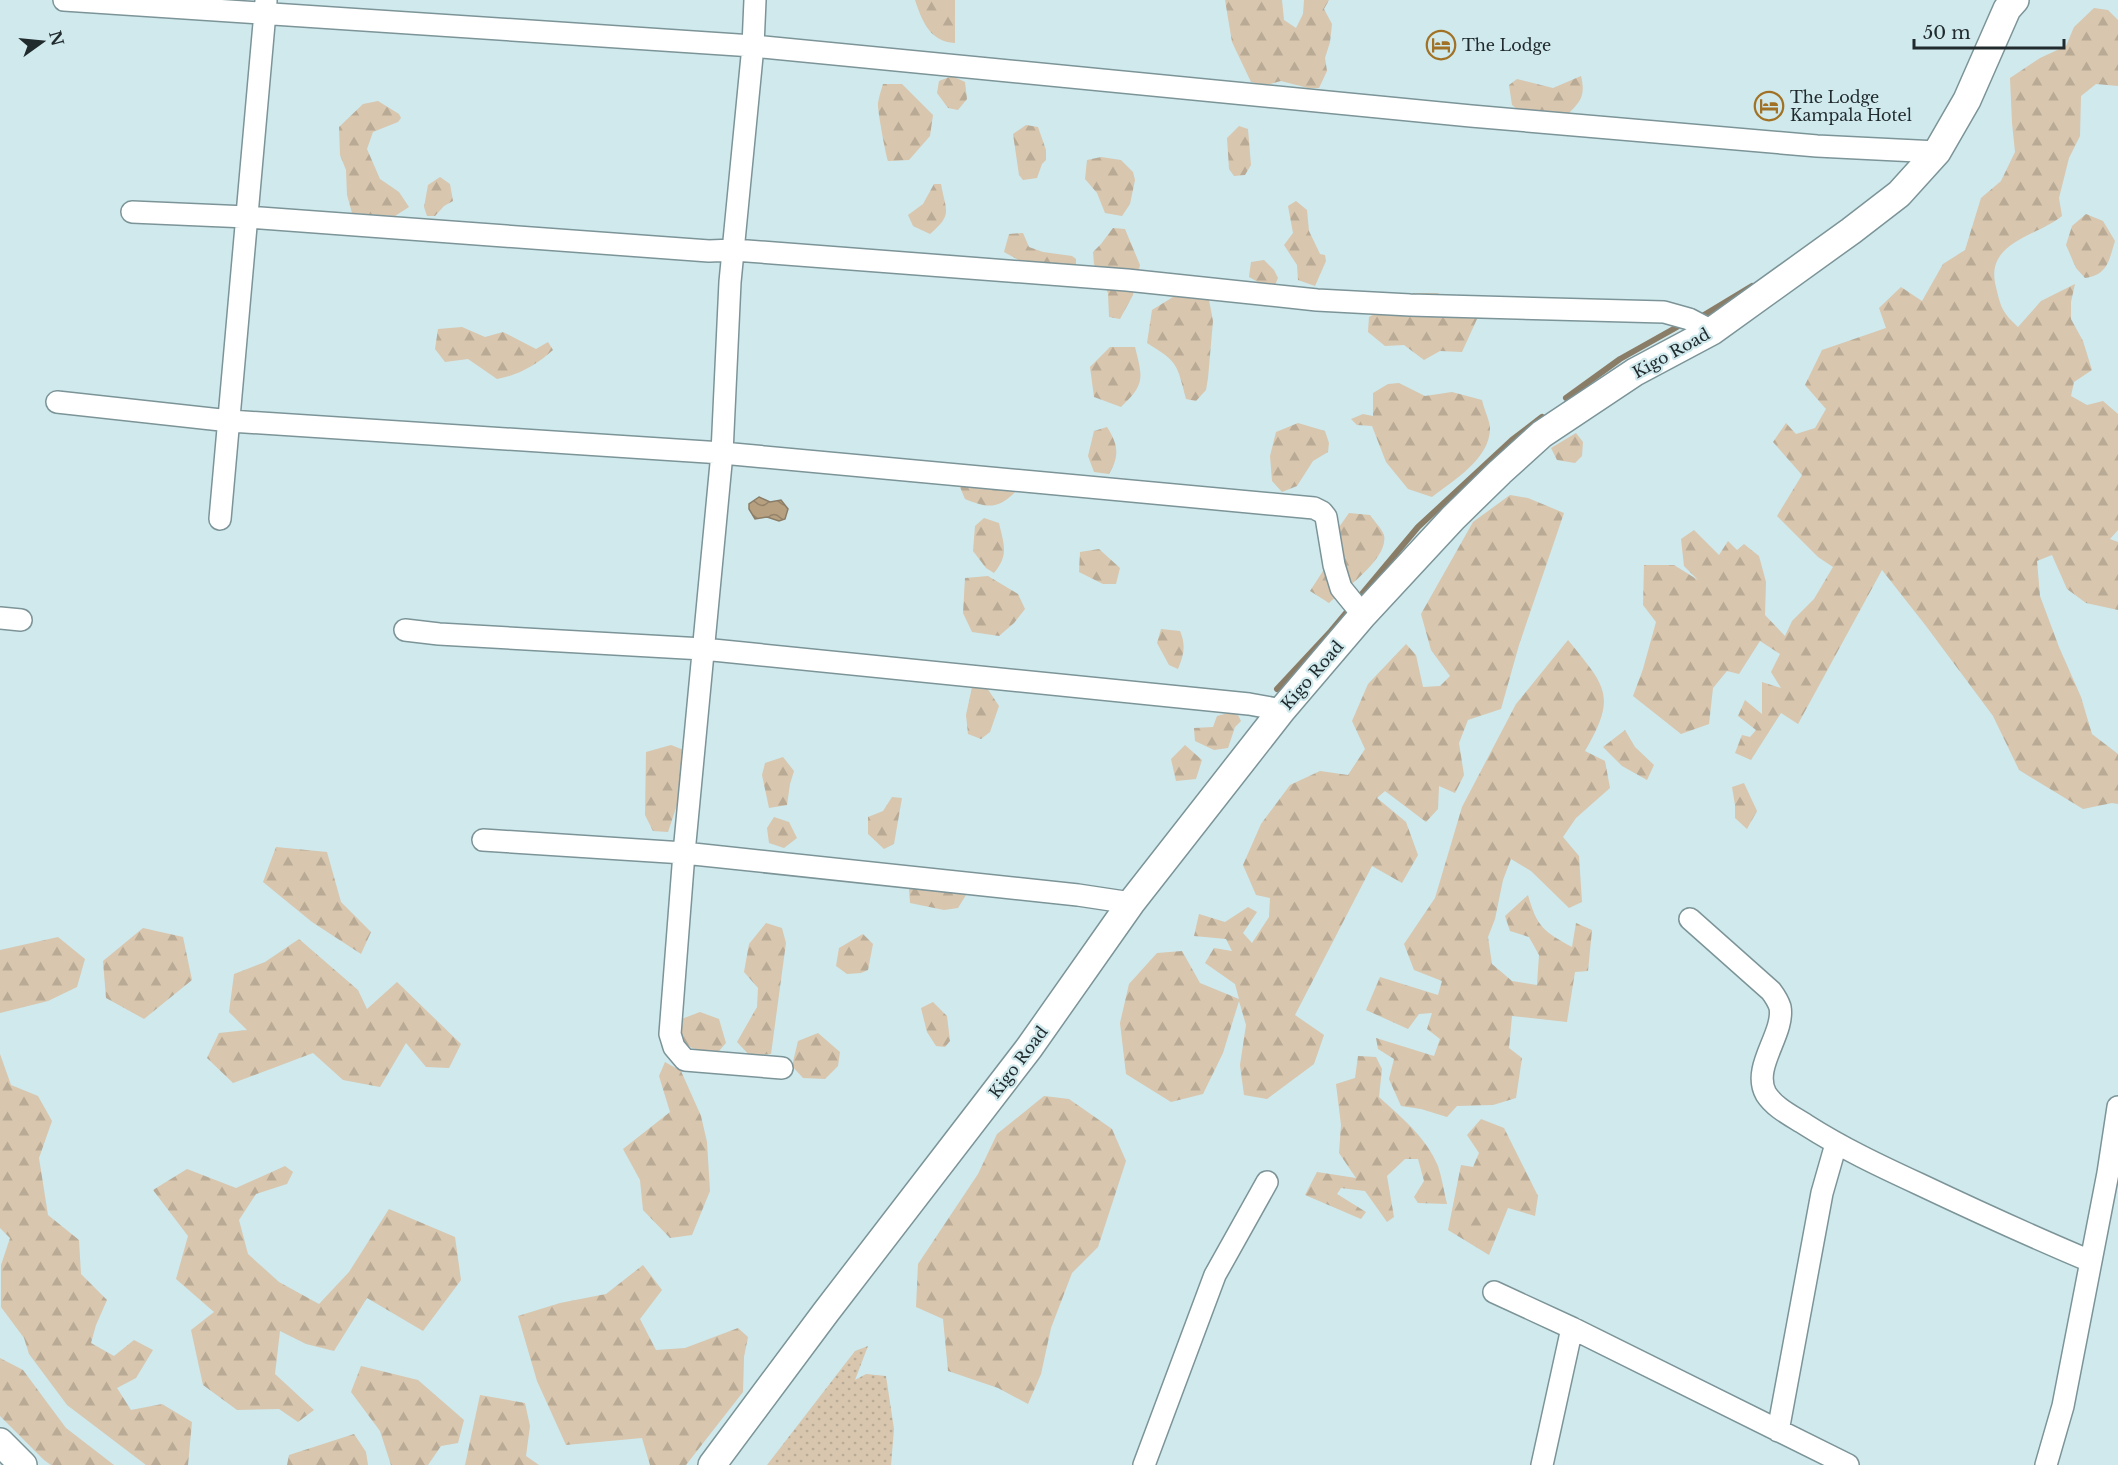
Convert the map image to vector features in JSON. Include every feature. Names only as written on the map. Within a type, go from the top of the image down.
[{"type":"street","points":[[64,0],[265,7],[517,32],[753,46],[1471,116],[1817,146],[1937,152]]},
{"type":"street","points":[[755,0],[753,46],[730,282],[722,453],[684,853],[670,1034],[674,1047],[685,1060],[782,1068]]},
{"type":"street","name":"Kigo Road","points":[[712,1465],[826,1312],[1029,1048],[1131,903],[1282,710],[1363,615],[1461,510],[1542,434],[1635,372],[1712,331],[1899,194],[1937,152],[1967,100],[2007,9],[2014,0]]},
{"type":"street","points":[[220,519],[265,7]]},
{"type":"street","points":[[132,212],[247,217],[710,251],[734,250],[1127,280],[1317,300],[1664,312],[1689,319],[1712,331]]},
{"type":"street","points":[[57,402],[230,421],[722,453],[1314,508],[1326,517],[1334,565],[1341,588],[1363,615]]},
{"type":"street","points":[[0,618],[21,620]]},
{"type":"street","points":[[405,630],[439,634],[703,649],[1249,704],[1282,710]]},
{"type":"street","points":[[483,840],[684,853],[1078,895],[1131,903]]},
{"type":"street","points":[[1690,919],[1771,990],[1779,1006],[1780,1016],[1761,1076],[1762,1087],[1768,1098],[1778,1107],[1836,1144],[2021,1232],[2090,1262]]},
{"type":"street","points":[[2046,1465],[2063,1406],[2118,1107]]},
{"type":"street","points":[[1778,1431],[1822,1193],[1836,1144]]},
{"type":"street","points":[[1144,1465],[1215,1275],[1267,1182]]},
{"type":"street","points":[[1494,1292],[1572,1328],[1848,1465]]},
{"type":"street","points":[[1542,1465],[1572,1328]]},
{"type":"street","points":[[0,1442],[23,1465]]},
{"type":"green space","points":[[915,0],[955,0],[955,43],[939,39],[928,29]]},
{"type":"green space","points":[[1225,0],[1282,0],[1284,20],[1296,28],[1303,14],[1304,0],[1329,0],[1324,9],[1332,24],[1325,58],[1327,71],[1319,88],[1308,88],[1281,81],[1266,85],[1251,82],[1232,42]]},
{"type":"green space","points":[[2094,8],[2108,10],[2118,20],[2118,86],[2096,84],[2081,96],[2080,136],[2069,158],[2059,198],[2062,216],[2005,250],[1994,272],[2001,305],[2018,327],[2041,301],[2075,284],[2071,302],[2071,319],[2083,341],[2092,370],[2074,382],[2071,396],[2087,405],[2103,401],[2118,414],[2118,530],[2110,539],[2118,542],[2118,610],[2086,603],[2067,589],[2052,555],[2037,561],[2040,596],[2081,697],[2092,734],[2118,754],[2118,804],[2112,803],[2083,809],[2019,770],[1993,716],[1882,570],[1798,724],[1781,713],[1751,760],[1735,753],[1742,735],[1750,737],[1756,730],[1738,716],[1745,700],[1762,714],[1762,682],[1781,688],[1771,672],[1780,654],[1760,641],[1739,674],[1727,671],[1713,688],[1709,724],[1681,734],[1633,696],[1656,622],[1643,605],[1644,565],[1674,565],[1698,580],[1684,566],[1681,539],[1694,530],[1719,555],[1728,541],[1737,550],[1744,544],[1759,556],[1766,582],[1765,615],[1785,636],[1792,621],[1814,599],[1833,567],[1818,557],[1777,516],[1802,475],[1773,442],[1786,423],[1796,434],[1815,428],[1826,409],[1805,385],[1822,350],[1886,328],[1879,308],[1901,287],[1922,301],[1943,264],[1965,250],[1981,198],[2001,181],[2015,152],[2010,78],[2040,58],[2066,46],[2074,27]]},
{"type":"green space","points":[[952,76],[965,82],[967,99],[958,110],[948,108],[937,93],[939,81]]},
{"type":"green space","points":[[1581,76],[1583,89],[1581,99],[1566,116],[1523,114],[1512,105],[1509,85],[1517,79],[1553,88]]},
{"type":"green space","points":[[883,84],[902,84],[933,115],[930,136],[909,160],[888,161],[878,107]]},
{"type":"green space","points":[[378,101],[399,114],[401,118],[398,122],[373,132],[367,149],[380,179],[399,192],[409,207],[395,216],[352,213],[347,195],[346,170],[340,155],[339,127],[363,104]]},
{"type":"green space","points":[[1026,125],[1038,127],[1046,150],[1046,160],[1037,178],[1023,180],[1019,175],[1013,134]]},
{"type":"green space","points":[[1239,126],[1248,129],[1251,165],[1245,175],[1234,176],[1229,169],[1227,138]]},
{"type":"green space","points":[[1101,157],[1121,160],[1133,172],[1135,180],[1130,204],[1122,216],[1105,213],[1097,193],[1085,179],[1087,160]]},
{"type":"green space","points":[[440,177],[450,184],[453,201],[444,206],[435,216],[427,216],[424,207],[428,185]]},
{"type":"green space","points":[[934,184],[941,184],[946,212],[942,222],[930,234],[913,226],[908,215],[923,204]]},
{"type":"green space","points":[[1296,201],[1307,210],[1309,231],[1320,254],[1325,255],[1326,261],[1315,286],[1298,280],[1297,265],[1284,245],[1293,233],[1288,206]]},
{"type":"green space","points":[[2086,214],[2103,221],[2115,241],[2103,270],[2099,274],[2085,278],[2076,268],[2066,245],[2072,226]]},
{"type":"green space","points":[[1113,228],[1125,229],[1140,265],[1133,295],[1120,319],[1109,317],[1108,293],[1094,264],[1093,252]]},
{"type":"green space","points":[[1023,233],[1029,247],[1043,252],[1072,256],[1076,259],[1076,264],[1026,264],[1004,252],[1009,234]]},
{"type":"green space","points":[[1264,260],[1278,278],[1275,285],[1267,287],[1249,277],[1251,262]]},
{"type":"green space","points":[[1414,293],[1438,293],[1457,316],[1464,295],[1478,296],[1486,314],[1477,319],[1462,352],[1440,351],[1424,360],[1404,345],[1385,346],[1368,332],[1369,317]]},
{"type":"green space","points":[[1185,294],[1209,300],[1213,321],[1206,390],[1196,401],[1186,399],[1178,371],[1171,360],[1147,343],[1152,310],[1173,297]]},
{"type":"green space","points":[[462,327],[485,337],[503,332],[536,349],[548,342],[553,350],[527,369],[497,379],[468,359],[445,362],[435,349],[438,329]]},
{"type":"green space","points":[[1110,347],[1135,347],[1140,367],[1138,386],[1121,407],[1094,397],[1090,367]]},
{"type":"green space","points":[[1399,383],[1425,396],[1452,392],[1482,400],[1489,421],[1489,438],[1478,458],[1460,476],[1432,497],[1408,489],[1386,462],[1372,426],[1357,425],[1351,419],[1363,414],[1373,416],[1373,393],[1388,384]]},
{"type":"green space","points":[[1298,423],[1325,431],[1329,443],[1328,452],[1313,461],[1297,486],[1282,492],[1272,481],[1270,456],[1276,432]]},
{"type":"green space","points":[[1107,427],[1114,439],[1116,450],[1115,461],[1109,474],[1094,472],[1088,456],[1094,431]]},
{"type":"green space","points":[[1576,433],[1583,442],[1582,456],[1575,463],[1557,460],[1551,448]]},
{"type":"green space","points":[[957,480],[1016,491],[1004,502],[992,505],[980,504],[965,499]]},
{"type":"green space","points":[[1510,495],[1528,498],[1564,513],[1519,645],[1501,709],[1468,720],[1459,743],[1464,775],[1455,793],[1439,786],[1438,809],[1426,822],[1385,791],[1377,798],[1406,822],[1418,855],[1402,883],[1372,866],[1295,1015],[1324,1035],[1314,1064],[1267,1099],[1244,1095],[1240,1065],[1246,1025],[1239,1001],[1223,1053],[1203,1094],[1171,1102],[1126,1074],[1120,1023],[1129,984],[1157,953],[1182,951],[1200,983],[1239,999],[1235,984],[1205,963],[1214,948],[1232,951],[1226,939],[1194,936],[1199,914],[1225,922],[1248,907],[1257,912],[1243,933],[1252,943],[1269,917],[1270,898],[1256,895],[1243,865],[1261,824],[1290,785],[1320,771],[1348,775],[1365,749],[1352,721],[1368,684],[1406,644],[1416,655],[1423,687],[1440,686],[1450,676],[1431,650],[1421,614],[1473,522]]},
{"type":"green space","points":[[1349,513],[1370,515],[1384,535],[1384,544],[1373,563],[1329,603],[1310,591],[1323,571],[1337,530]]},
{"type":"green space","points":[[984,518],[999,523],[1004,544],[1002,561],[994,573],[986,568],[973,551],[975,526]]},
{"type":"green space","points":[[1099,549],[1120,568],[1116,584],[1103,584],[1079,572],[1080,552]]},
{"type":"green space","points":[[988,576],[1018,594],[1025,609],[999,636],[972,632],[963,613],[965,578]]},
{"type":"green space","points":[[1161,629],[1180,631],[1183,650],[1178,669],[1169,665],[1157,643]]},
{"type":"green space","points":[[1568,640],[1591,669],[1603,692],[1604,703],[1601,716],[1585,751],[1605,761],[1610,788],[1576,818],[1563,837],[1579,856],[1582,902],[1569,908],[1531,871],[1511,859],[1488,937],[1492,964],[1512,981],[1537,985],[1539,955],[1529,937],[1510,931],[1505,916],[1528,895],[1542,927],[1572,947],[1576,923],[1592,930],[1588,971],[1575,972],[1567,1022],[1512,1016],[1509,1048],[1522,1058],[1516,1098],[1493,1105],[1457,1106],[1447,1117],[1401,1106],[1389,1079],[1394,1059],[1378,1049],[1376,1038],[1434,1056],[1440,1039],[1427,1029],[1432,1013],[1419,1014],[1408,1029],[1366,1010],[1380,977],[1438,995],[1442,981],[1414,970],[1404,944],[1435,898],[1462,807],[1516,704]]},
{"type":"green space","points":[[972,687],[987,688],[999,706],[990,732],[981,739],[968,734],[966,715]]},
{"type":"green space","points":[[1236,711],[1241,721],[1235,727],[1228,748],[1214,750],[1195,741],[1194,728],[1213,727],[1217,716]]},
{"type":"green space","points":[[1625,730],[1635,747],[1654,765],[1647,780],[1622,766],[1603,747]]},
{"type":"green space","points":[[671,745],[689,752],[680,796],[668,832],[653,831],[645,815],[646,752]]},
{"type":"green space","points":[[1185,745],[1202,760],[1196,779],[1176,781],[1171,759]]},
{"type":"green space","points":[[783,757],[794,771],[787,805],[769,808],[762,775],[765,763]]},
{"type":"green space","points":[[1744,783],[1757,811],[1747,829],[1735,818],[1732,787]]},
{"type":"green space","points":[[892,797],[902,798],[894,844],[884,849],[868,834],[868,817],[883,811]]},
{"type":"green space","points":[[774,817],[789,822],[797,838],[784,848],[769,843],[767,828]]},
{"type":"green space","points":[[276,847],[327,852],[341,902],[371,932],[361,954],[312,922],[263,882]]},
{"type":"green space","points":[[952,888],[966,895],[958,908],[944,910],[910,903],[909,889]]},
{"type":"green space","points":[[766,923],[782,928],[786,943],[771,1054],[750,1056],[737,1042],[757,1007],[758,988],[744,972],[749,944]]},
{"type":"green space","points":[[143,928],[183,937],[192,980],[144,1019],[106,998],[103,961]]},
{"type":"green space","points":[[863,934],[873,944],[868,970],[847,974],[836,966],[839,948]]},
{"type":"green space","points":[[58,937],[85,959],[77,987],[48,1001],[0,1013],[0,950]]},
{"type":"green space","points":[[299,939],[358,990],[367,1009],[397,982],[461,1044],[449,1068],[426,1067],[406,1043],[380,1087],[343,1080],[313,1053],[233,1083],[207,1058],[219,1033],[247,1030],[229,1012],[234,974],[265,962]]},
{"type":"green space","points":[[933,1002],[947,1016],[950,1041],[945,1047],[936,1046],[927,1032],[921,1008]]},
{"type":"green space","points":[[700,1012],[719,1019],[726,1043],[719,1051],[709,1053],[683,1045],[679,1020]]},
{"type":"green space","points":[[818,1033],[840,1052],[838,1066],[825,1079],[803,1078],[792,1066],[798,1041]]},
{"type":"green space","points":[[0,1054],[11,1085],[38,1096],[52,1121],[39,1158],[48,1215],[79,1240],[81,1274],[107,1300],[91,1343],[114,1356],[134,1340],[153,1350],[136,1378],[117,1388],[131,1410],[162,1404],[192,1422],[188,1465],[146,1465],[67,1405],[29,1354],[24,1338],[1,1307],[1,1265],[10,1238],[0,1228]]},
{"type":"green space","points":[[1358,1056],[1376,1057],[1382,1069],[1379,1097],[1413,1128],[1427,1146],[1438,1166],[1447,1204],[1418,1203],[1414,1197],[1424,1181],[1418,1159],[1405,1159],[1387,1176],[1394,1217],[1387,1222],[1365,1191],[1341,1188],[1337,1194],[1366,1212],[1361,1219],[1305,1195],[1317,1172],[1356,1178],[1339,1153],[1341,1125],[1336,1084],[1355,1078]]},
{"type":"green space","points":[[665,1062],[681,1071],[701,1116],[707,1142],[710,1191],[692,1235],[670,1238],[643,1210],[640,1180],[623,1149],[670,1112],[659,1076]]},
{"type":"green space","points":[[1044,1096],[1069,1099],[1112,1129],[1126,1161],[1098,1247],[1072,1273],[1051,1328],[1041,1374],[1028,1404],[998,1388],[948,1371],[943,1319],[916,1307],[918,1264],[978,1174],[997,1134]]},
{"type":"green space","points":[[1481,1119],[1504,1128],[1538,1196],[1535,1216],[1508,1208],[1489,1255],[1448,1230],[1461,1165],[1473,1167],[1479,1153],[1467,1135]]},
{"type":"green space","points":[[285,1166],[293,1172],[287,1184],[256,1194],[239,1220],[248,1254],[279,1282],[319,1304],[349,1272],[389,1209],[455,1237],[461,1280],[423,1331],[367,1298],[334,1351],[306,1344],[280,1331],[275,1374],[314,1410],[298,1422],[279,1409],[237,1410],[203,1385],[191,1330],[214,1312],[176,1279],[188,1236],[153,1190],[187,1169],[236,1188]]},
{"type":"green space","points":[[643,1265],[662,1290],[640,1319],[656,1350],[685,1348],[738,1328],[748,1337],[744,1357],[743,1392],[686,1465],[650,1465],[642,1438],[566,1445],[537,1381],[518,1316],[560,1303],[606,1294]]},
{"type":"green space","points":[[868,1346],[855,1380],[866,1374],[886,1376],[894,1429],[891,1465],[767,1465],[855,1351]]},
{"type":"green space","points":[[0,1358],[23,1370],[66,1428],[114,1465],[51,1465],[44,1460],[0,1416]]},
{"type":"green space","points":[[361,1366],[418,1380],[464,1420],[458,1443],[441,1446],[428,1465],[391,1465],[380,1431],[351,1392]]},
{"type":"green space","points":[[480,1395],[525,1403],[530,1426],[526,1456],[539,1465],[465,1465]]},
{"type":"green space","points":[[354,1434],[366,1452],[368,1465],[287,1465],[289,1455]]},
{"type":"water","points":[[759,497],[770,502],[781,500],[788,509],[785,519],[779,521],[767,517],[755,519],[749,509],[749,504]]},
{"type":"waterway","points":[[1704,315],[1752,286]]},
{"type":"waterway","points":[[1566,398],[1620,359],[1677,327]]},
{"type":"waterway","points":[[1277,689],[1331,631],[1418,527],[1512,440],[1542,417]]},
{"type":"place","name":"The Lodge","points":[[1441,45]]},
{"type":"place","name":"The Lodge Kampala Hotel","points":[[1769,106]]}]
